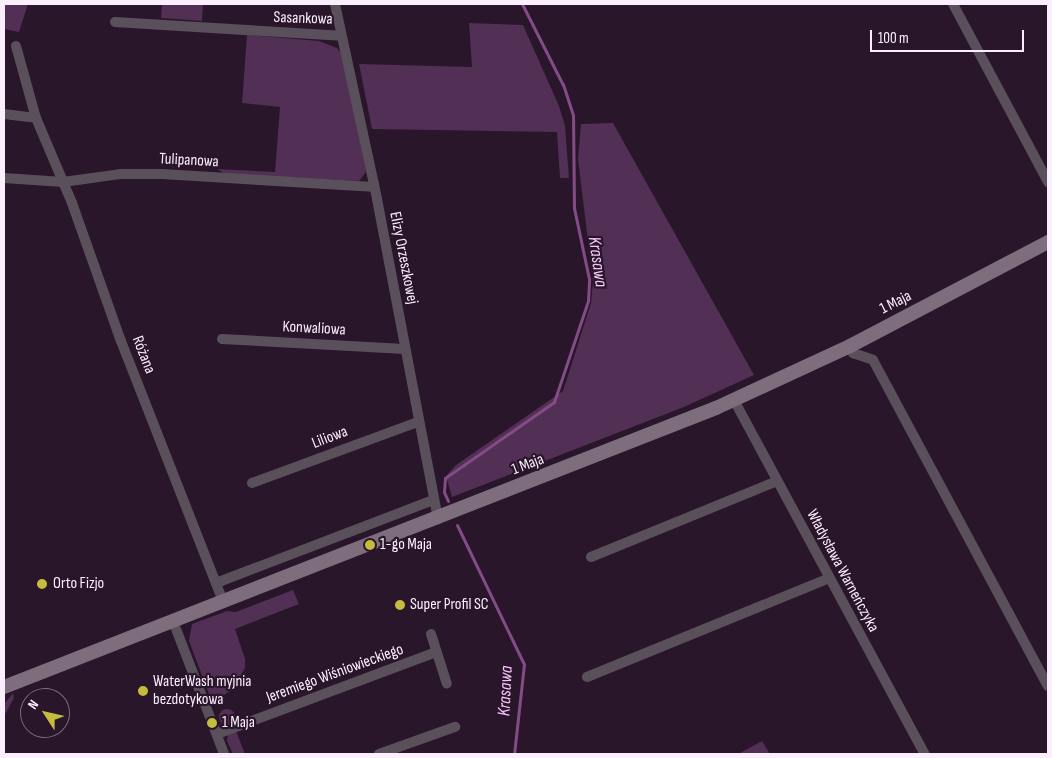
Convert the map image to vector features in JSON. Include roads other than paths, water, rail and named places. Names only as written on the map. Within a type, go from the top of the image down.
[{"type":"main road","name":"1 Maja","points":[[4,687],[438,519],[734,400],[850,346],[1048,242]]},
{"type":"street","name":"Elizy Orzeszkowej","points":[[335,4],[438,519]]},
{"type":"street","points":[[953,4],[1048,182]]},
{"type":"street","name":"Sasankowa","points":[[114,22],[342,36]]},
{"type":"street","name":"Różana","points":[[16,46],[36,118],[63,182],[223,601]]},
{"type":"street","points":[[4,114],[36,118]]},
{"type":"street","name":"Tulipanowa","points":[[4,178],[63,182],[121,174],[162,174],[373,187]]},
{"type":"street","name":"Konwaliowa","points":[[222,339],[405,349]]},
{"type":"street","points":[[850,346],[853,352],[873,360],[1048,686]]},
{"type":"street","name":"Władysława Warneńczyka","points":[[734,400],[925,754]]},
{"type":"street","name":"Liliowa","points":[[252,483],[418,422]]},
{"type":"street","points":[[591,557],[777,481]]},
{"type":"street","points":[[216,583],[433,500]]},
{"type":"street","points":[[587,677],[829,578]]},
{"type":"street","points":[[173,620],[224,754]]},
{"type":"street","points":[[431,634],[447,684]]},
{"type":"street","name":"Jeremiego Wiśniowieckiego","points":[[216,734],[436,652]]},
{"type":"street","points":[[380,754],[455,727]]},
{"type":"waterway","name":"Krasawa","points":[[448,501],[444,492],[445,478],[554,402],[588,301],[589,279],[574,208],[573,115],[563,85],[522,4]]},
{"type":"waterway","name":"Krasawa","points":[[457,525],[524,664],[514,754]]},
{"type":"place","name":"1-go Maja","points":[[370,545]]},
{"type":"place","name":"Orto Fizjo","points":[[42,584]]},
{"type":"place","name":"Super Profil SC","points":[[400,605]]},
{"type":"place","name":"WaterWash myjnia bezdotykowa","points":[[143,691]]},
{"type":"place","name":"1 Maja","points":[[212,723]]}]
